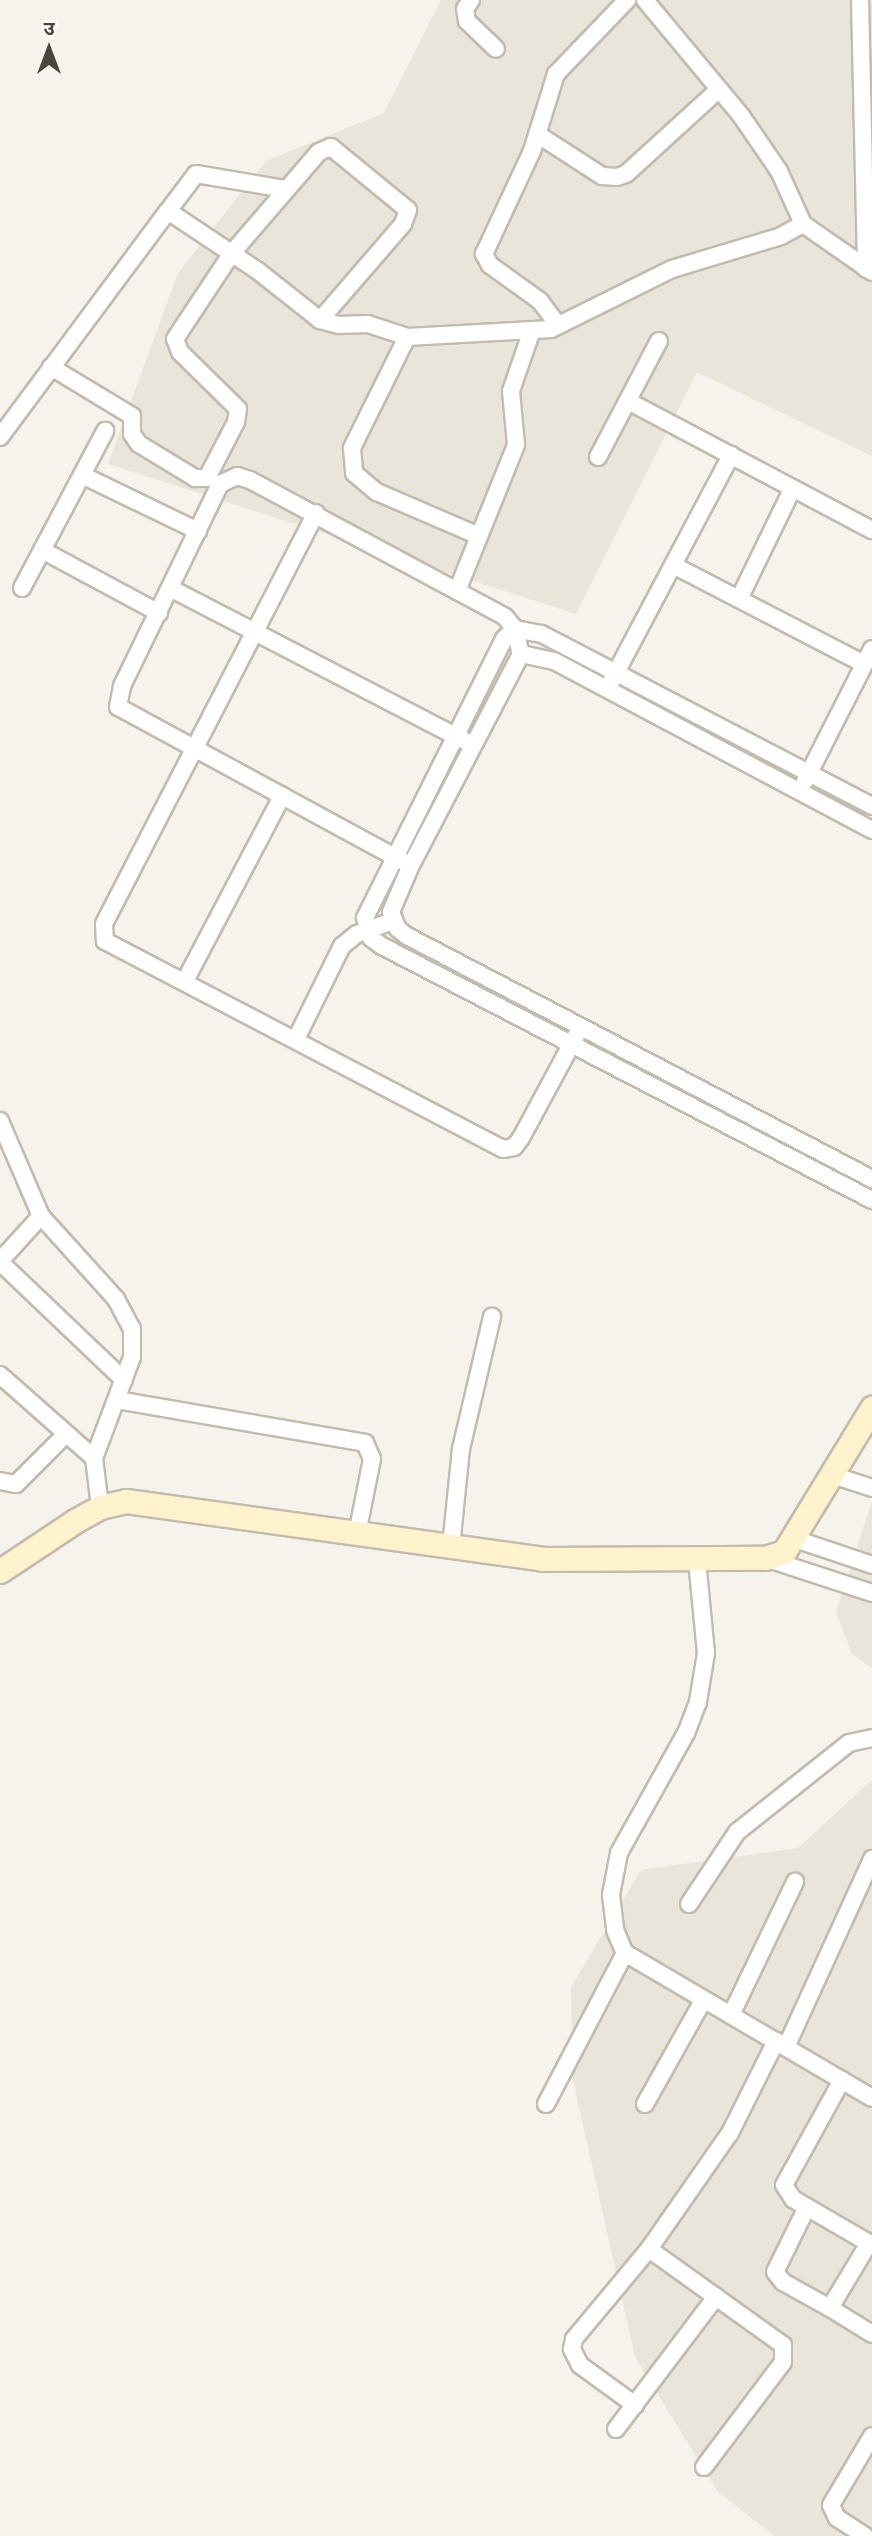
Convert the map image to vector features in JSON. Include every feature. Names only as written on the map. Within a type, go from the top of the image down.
[{"type":"street","points":[[471,0],[465,9],[467,21],[496,49]]},
{"type":"street","points":[[558,325],[540,301],[490,265],[484,254],[537,134],[562,66],[627,0]]},
{"type":"street","points":[[645,0],[719,89],[779,171],[803,224],[869,271]]},
{"type":"street","points":[[860,0],[869,271]]},
{"type":"street","points":[[537,134],[602,176],[617,177],[626,174],[719,89]]},
{"type":"street","points":[[51,367],[132,416],[132,434],[139,444],[195,478],[207,478],[236,422],[237,409],[180,352],[175,339],[232,253],[319,152],[331,147],[408,210],[403,224],[320,320]]},
{"type":"street","points":[[0,437],[196,174],[286,189]]},
{"type":"street","points":[[168,211],[232,253],[320,320],[339,325],[369,324],[407,337],[531,333],[558,325],[672,269],[781,236],[803,224]]},
{"type":"street","points":[[457,591],[516,445],[511,391],[531,333]]},
{"type":"street","points":[[407,337],[352,448],[351,464],[359,480],[377,492],[479,536]]},
{"type":"street","points":[[598,457],[659,341]]},
{"type":"street","points":[[628,401],[872,530]]},
{"type":"street","points":[[22,589],[105,431]]},
{"type":"street","points":[[607,690],[731,455]]},
{"type":"street","points":[[82,475],[198,531]]},
{"type":"street","points":[[411,865],[118,707],[122,686],[172,589],[220,484],[237,476],[316,513],[505,617],[515,629],[521,654],[392,902],[393,921],[407,936],[872,1179]]},
{"type":"street","points":[[739,599],[793,488]]},
{"type":"street","points":[[316,513],[103,933],[113,948],[296,1039],[503,1149],[514,1147],[521,1138],[580,1028]]},
{"type":"street","points":[[42,550],[159,613]]},
{"type":"street","points":[[673,565],[864,664]]},
{"type":"street","points":[[172,589],[257,630],[473,746]]},
{"type":"street","points":[[872,806],[531,629],[515,629],[504,639],[458,736],[367,909],[366,930],[382,946],[872,1200]]},
{"type":"street","points":[[800,792],[872,649]]},
{"type":"street","points":[[521,654],[538,655],[872,830]]},
{"type":"street","points":[[185,982],[282,796]]},
{"type":"street","points":[[296,1039],[342,946],[366,930],[393,921]]},
{"type":"street","points":[[0,1121],[41,1216],[127,1314],[133,1344],[124,1380],[94,1458],[100,1507]]},
{"type":"street","points":[[41,1216],[0,1261],[124,1380]]},
{"type":"street","points":[[450,1546],[461,1449],[492,1317]]},
{"type":"street","points":[[0,1375],[94,1458]]},
{"type":"street","points":[[117,1400],[366,1443],[372,1459],[357,1534]]},
{"type":"street","points":[[0,1571],[100,1507],[138,1503],[542,1559],[765,1558],[784,1552],[872,1408]]},
{"type":"street","points":[[0,1482],[16,1484],[66,1434]]},
{"type":"street","points":[[832,1475],[872,1488]]},
{"type":"street","points":[[792,1538],[872,1564]]},
{"type":"street","points":[[765,1558],[872,1593]]},
{"type":"street","points":[[697,1560],[706,1653],[698,1702],[686,1734],[619,1853],[611,1911],[625,1952],[842,2080],[870,2092]]},
{"type":"street","points":[[689,1904],[737,1832],[849,1743],[872,1738]]},
{"type":"street","points":[[635,2405],[580,2365],[572,2349],[574,2339],[649,2249],[730,2133],[781,2044],[872,1859]]},
{"type":"street","points":[[731,2015],[795,1882]]},
{"type":"street","points":[[545,2104],[625,1952]]},
{"type":"street","points":[[645,2104],[704,1999]]},
{"type":"street","points":[[830,2308],[870,2244],[787,2193],[786,2178],[842,2080]]},
{"type":"street","points":[[807,2207],[775,2272],[783,2282],[872,2334]]},
{"type":"street","points":[[649,2249],[779,2339],[785,2354],[704,2467]]},
{"type":"street","points":[[616,2430],[716,2297]]},
{"type":"street","points":[[865,2536],[836,2518],[831,2505],[872,2436]]},
{"type":"shaded area","points":[[441,0],[872,0],[872,456],[697,372],[576,614],[108,464],[178,273],[266,161],[384,113]]},
{"type":"shaded area","points":[[872,1501],[872,1668],[852,1654],[836,1612]]},
{"type":"shaded area","points":[[872,1780],[872,2536],[775,2536],[718,2492],[635,2357],[573,2080],[571,1987],[641,1870],[798,1848]]}]
